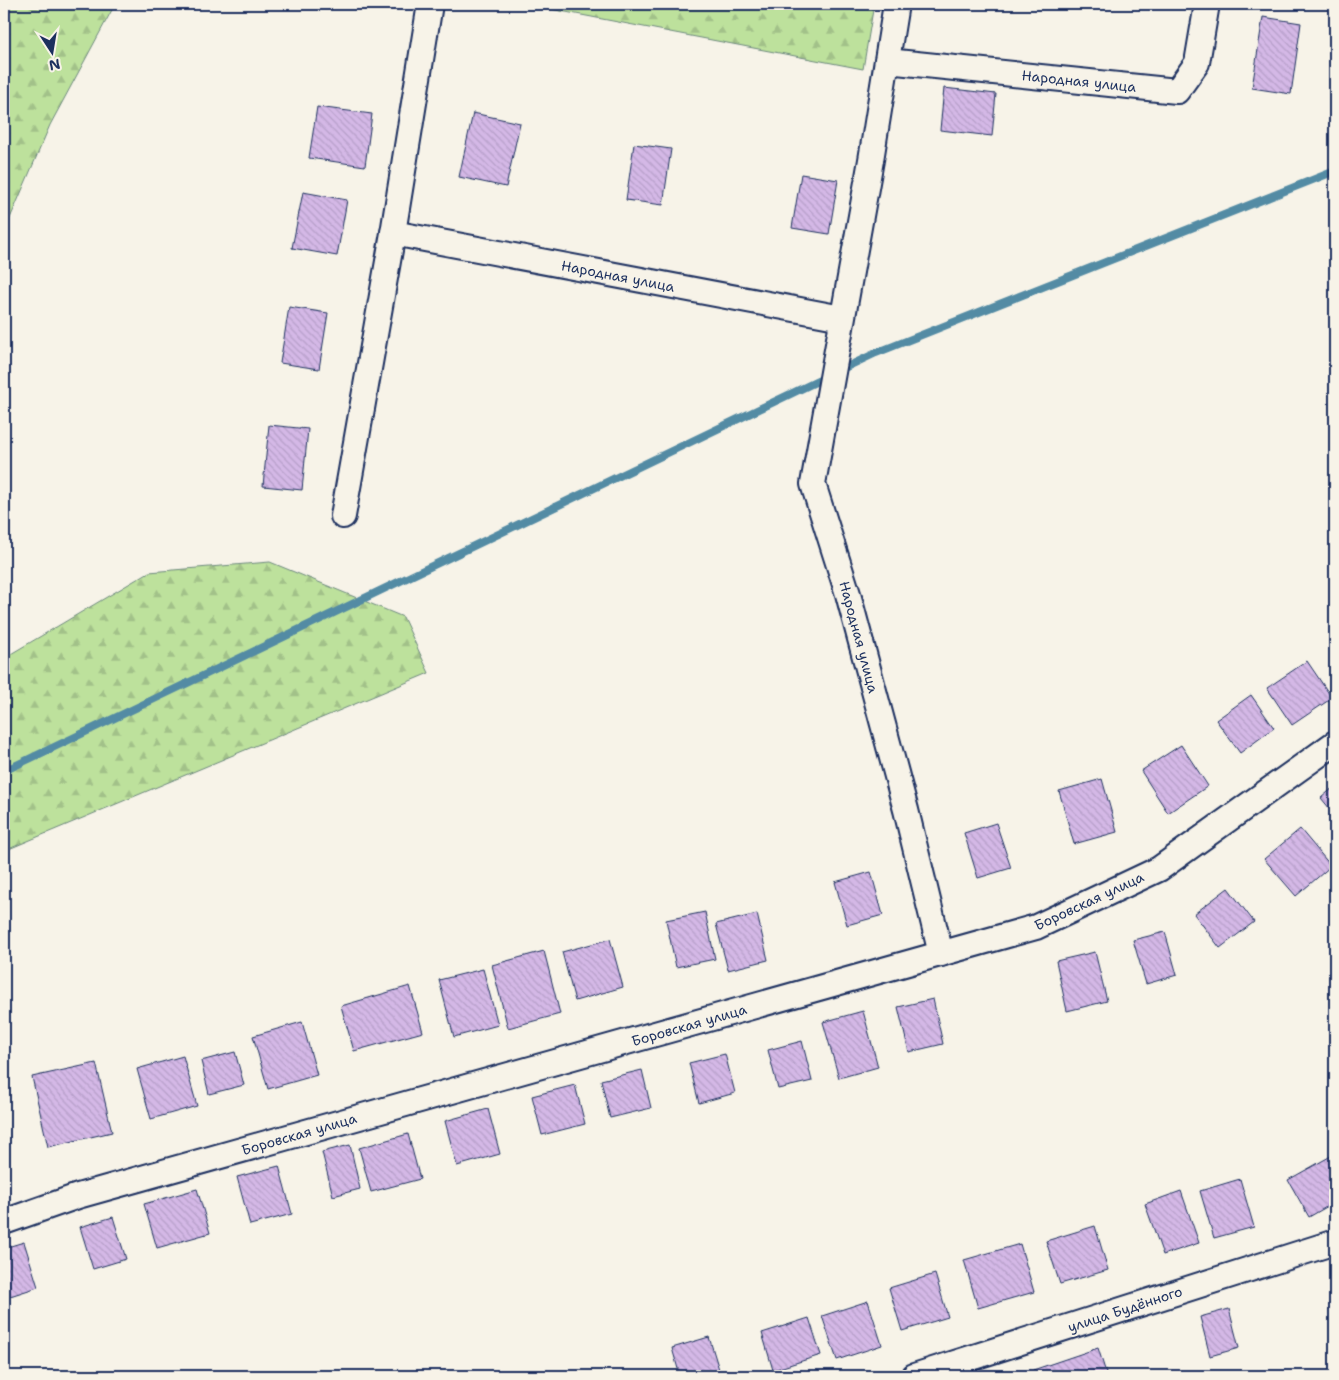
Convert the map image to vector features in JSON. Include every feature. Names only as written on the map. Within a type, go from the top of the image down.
[{"type":"street","points":[[342,516],[393,233],[430,4]]},
{"type":"street","name":"Народная улица","points":[[896,4],[870,169],[814,484],[848,594],[906,810],[941,954]]},
{"type":"street","name":"Народная улица","points":[[887,61],[1177,91],[1197,63],[1207,4]]},
{"type":"street","name":"Народная улица","points":[[393,233],[842,318]]},
{"type":"street","name":"Боровская улица","points":[[4,1222],[87,1194],[1036,927],[1159,869],[1335,744]]},
{"type":"street","name":"улица Будённого","points":[[914,1376],[1335,1242]]},
{"type":"green space","points":[[4,4],[117,4],[113,8],[50,125],[4,230]]},
{"type":"green space","points":[[524,4],[874,4],[863,69]]},
{"type":"green space","points":[[270,562],[403,617],[429,673],[4,851],[4,658],[149,572]]},
{"type":"building","points":[[1263,17],[1301,23],[1291,94],[1252,88]]},
{"type":"building","points":[[944,88],[996,94],[992,136],[940,130]]},
{"type":"building","points":[[317,107],[372,114],[365,166],[309,158]]},
{"type":"building","points":[[473,113],[520,123],[506,187],[459,177]]},
{"type":"building","points":[[634,144],[671,149],[663,205],[626,200]]},
{"type":"building","points":[[801,174],[838,180],[829,234],[792,228]]},
{"type":"building","points":[[303,192],[347,200],[337,256],[292,248]]},
{"type":"building","points":[[289,307],[328,313],[319,369],[280,363]]},
{"type":"building","points":[[269,425],[308,429],[302,490],[263,486]]},
{"type":"building","points":[[1307,661],[1332,698],[1292,725],[1267,688]]},
{"type":"building","points":[[1251,695],[1274,728],[1240,753],[1216,720]]},
{"type":"building","points":[[1181,745],[1208,786],[1168,813],[1141,771]]},
{"type":"building","points":[[1102,779],[1117,832],[1074,844],[1059,791]]},
{"type":"building","points":[[1335,786],[1335,815],[1321,798]]},
{"type":"building","points":[[996,823],[1011,868],[978,878],[964,833]]},
{"type":"building","points":[[1300,829],[1331,866],[1296,896],[1264,859]]},
{"type":"building","points":[[871,872],[883,915],[847,925],[835,882]]},
{"type":"building","points":[[1228,888],[1254,922],[1220,948],[1194,914]]},
{"type":"building","points":[[705,912],[715,959],[676,967],[666,920]]},
{"type":"building","points":[[757,914],[768,960],[728,970],[716,924]]},
{"type":"building","points":[[1165,932],[1177,975],[1146,984],[1133,940]]},
{"type":"building","points":[[610,939],[623,987],[575,1001],[562,952]]},
{"type":"building","points":[[544,951],[560,1014],[508,1028],[492,965]]},
{"type":"building","points":[[1095,952],[1107,1001],[1067,1011],[1056,961]]},
{"type":"building","points":[[483,969],[498,1025],[454,1037],[439,980]]},
{"type":"building","points":[[410,986],[423,1032],[354,1051],[341,1006]]},
{"type":"building","points":[[933,999],[943,1044],[909,1052],[898,1007]]},
{"type":"building","points":[[863,1011],[878,1067],[839,1078],[823,1022]]},
{"type":"building","points":[[302,1022],[317,1075],[268,1089],[253,1036]]},
{"type":"building","points":[[802,1041],[812,1081],[778,1089],[768,1050]]},
{"type":"building","points":[[235,1052],[244,1085],[209,1094],[201,1061]]},
{"type":"building","points":[[725,1054],[735,1093],[699,1103],[689,1063]]},
{"type":"building","points":[[183,1056],[197,1106],[151,1119],[137,1069]]},
{"type":"building","points":[[96,1063],[112,1132],[48,1147],[32,1077]]},
{"type":"building","points":[[642,1070],[651,1108],[610,1118],[601,1080]]},
{"type":"building","points":[[575,1085],[585,1124],[542,1135],[532,1096]]},
{"type":"building","points":[[488,1109],[500,1154],[457,1166],[445,1121]]},
{"type":"building","points":[[408,1134],[420,1179],[371,1192],[359,1148]]},
{"type":"building","points":[[350,1145],[360,1189],[333,1196],[322,1152]]},
{"type":"building","points":[[1331,1156],[1335,1164],[1335,1202],[1309,1217],[1288,1180]]},
{"type":"building","points":[[279,1166],[292,1214],[250,1225],[237,1177]]},
{"type":"building","points":[[1240,1179],[1254,1227],[1214,1238],[1200,1191]]},
{"type":"building","points":[[197,1189],[210,1233],[157,1248],[144,1204]]},
{"type":"building","points":[[1181,1191],[1199,1243],[1163,1255],[1145,1204]]},
{"type":"building","points":[[113,1217],[126,1259],[93,1269],[80,1227]]},
{"type":"building","points":[[1095,1226],[1108,1270],[1060,1284],[1046,1241]]},
{"type":"building","points":[[24,1242],[38,1287],[4,1298],[4,1248]]},
{"type":"building","points":[[1020,1244],[1034,1292],[978,1308],[964,1260]]},
{"type":"building","points":[[935,1274],[948,1317],[902,1331],[889,1288]]},
{"type":"building","points":[[868,1301],[882,1345],[837,1360],[822,1316]]},
{"type":"building","points":[[1229,1309],[1239,1348],[1210,1356],[1200,1317]]},
{"type":"building","points":[[809,1318],[821,1355],[773,1370],[762,1333]]},
{"type":"building","points":[[709,1337],[721,1376],[680,1376],[672,1348]]},
{"type":"building","points":[[1098,1348],[1107,1376],[1035,1376],[1033,1370]]},
{"type":"waterway","points":[[838,371],[876,353],[1335,171]]},
{"type":"waterway","points":[[4,771],[828,376]]}]
